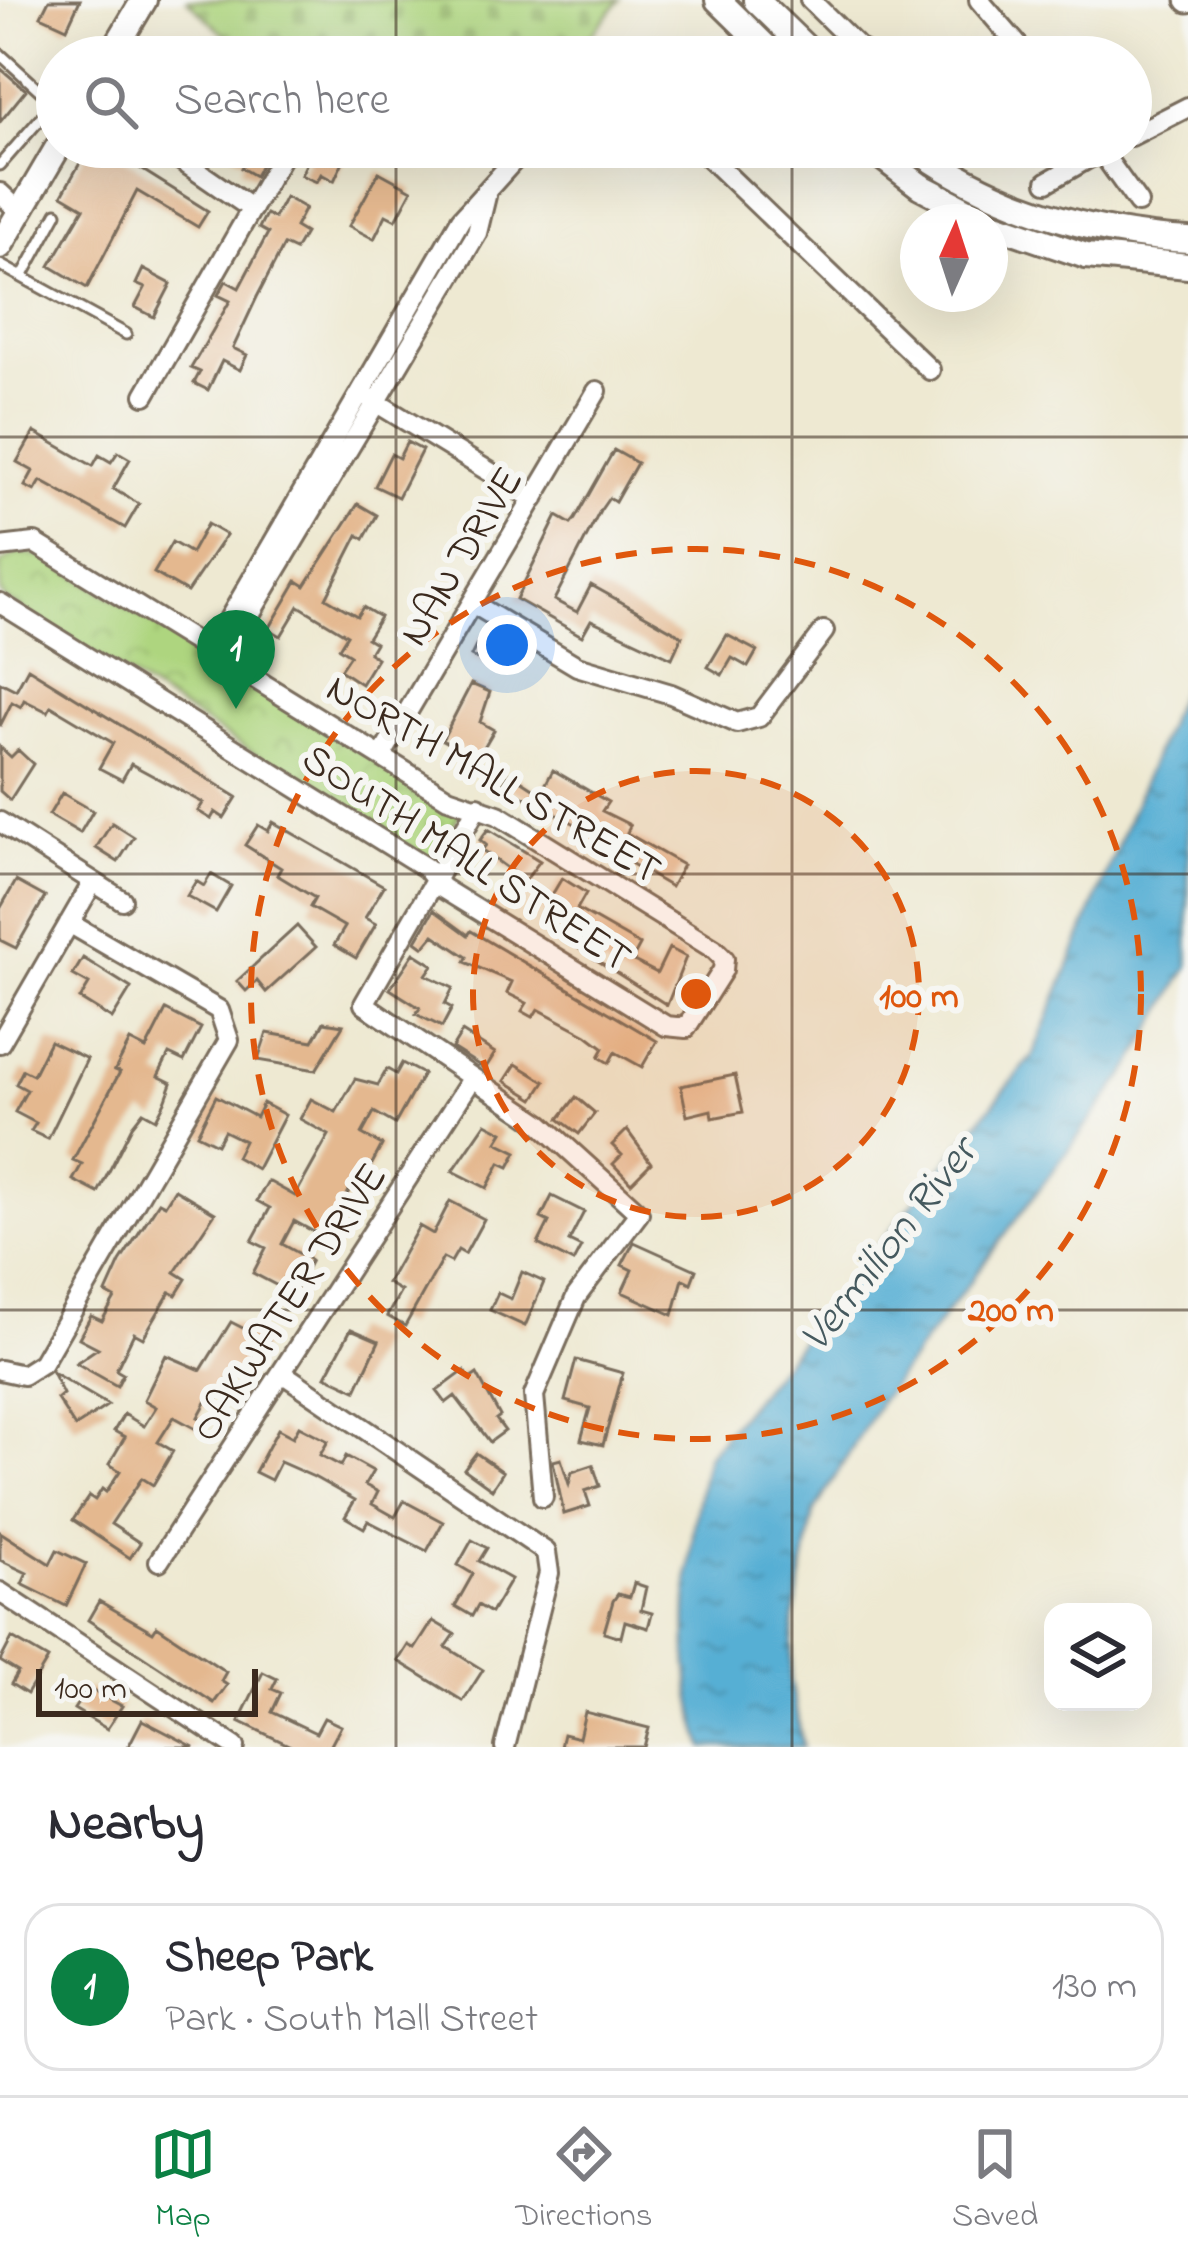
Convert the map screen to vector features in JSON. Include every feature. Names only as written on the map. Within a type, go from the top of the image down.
[{"type":"main road","points":[[123,36],[144,0]]},
{"type":"main road","points":[[718,0],[755,36]]},
{"type":"main road","points":[[756,0],[793,36]]},
{"type":"main road","points":[[0,246],[46,168]]},
{"type":"main road","points":[[896,168],[954,204]]},
{"type":"main road","points":[[920,186],[932,168]]},
{"type":"main road","points":[[959,168],[1008,202],[1059,221],[1188,240]]},
{"type":"main road","points":[[1008,229],[1086,256],[1188,266]]},
{"type":"street","points":[[810,0],[847,36]]},
{"type":"street","points":[[979,0],[1010,36]]},
{"type":"street","points":[[1152,125],[1188,107]]},
{"type":"street","points":[[193,168],[252,208]]},
{"type":"street","points":[[145,395],[275,168]]},
{"type":"street","points":[[217,654],[369,398],[461,219],[509,168]]},
{"type":"street","points":[[720,168],[930,370]]},
{"type":"street","points":[[1047,182],[1070,168]]},
{"type":"street","points":[[1115,168],[1138,203]]},
{"type":"street","points":[[0,193],[20,212]]},
{"type":"street","name":"NAN DRIVE","points":[[382,755],[597,391]]},
{"type":"street","points":[[369,398],[534,499]]},
{"type":"street","name":"NORTH MALL STREET","points":[[0,547],[34,543],[448,798],[478,806],[714,949],[724,965],[706,999]]},
{"type":"street","name":"SOUTH MALL STREET","points":[[0,602],[426,868],[435,880],[672,1029],[686,1028],[706,999]]},
{"type":"street","points":[[472,603],[577,666],[671,694],[737,723],[759,717],[824,631]]},
{"type":"street","points":[[478,806],[364,1004],[541,1124],[639,1213],[575,1297],[535,1395],[543,1497]]},
{"type":"street","points":[[0,822],[122,900]]},
{"type":"street","points":[[0,1043],[93,882]]},
{"type":"street","points":[[0,1370],[23,1375],[42,1363],[229,1040],[219,1010],[69,923]]},
{"type":"street","name":"OAKWATER DRIVE","points":[[160,1561],[285,1375],[472,1078]]},
{"type":"street","points":[[285,1375],[546,1552],[549,1573],[506,1747]]},
{"type":"street","points":[[0,1592],[235,1747]]},
{"type":"lane","points":[[0,54],[36,87]]},
{"type":"lane","points":[[0,164],[36,125]]},
{"type":"lane","points":[[22,278],[58,213]]},
{"type":"lane","points":[[0,266],[126,334]]},
{"type":"green space","points":[[187,0],[620,0],[590,36],[226,36]]},
{"type":"green space","points":[[20,552],[46,557],[461,812],[431,863],[6,600],[0,592],[0,564]]},
{"type":"water","name":"Vermilion River","points":[[1188,672],[1188,967],[1130,1068],[881,1400],[814,1512],[794,1617],[790,1678],[803,1747],[704,1747],[689,1678],[687,1602],[707,1456],[1033,1055]]},
{"type":"building","points":[[49,0],[80,0],[67,28],[41,16]]},
{"type":"building","points":[[0,68],[26,90],[0,122]]},
{"type":"building","points":[[77,168],[139,168],[208,211],[198,227],[137,191],[87,288],[50,266],[84,208],[62,195]]},
{"type":"building","points":[[304,168],[340,168],[334,181],[321,174],[317,182],[301,175]]},
{"type":"building","points":[[379,172],[412,190],[396,220],[386,215],[374,239],[349,226]]},
{"type":"building","points":[[285,197],[305,208],[295,227],[305,233],[295,250],[284,245],[257,297],[233,348],[247,355],[240,370],[222,361],[208,390],[194,383],[200,372],[191,368],[230,301],[218,295],[226,281],[239,288],[268,233],[259,228],[266,214],[274,218]]},
{"type":"building","points":[[143,269],[171,284],[154,317],[135,307],[145,288],[136,284]]},
{"type":"building","points":[[34,432],[93,466],[99,455],[111,462],[118,452],[130,459],[113,489],[139,504],[125,528],[41,481],[35,491],[25,486],[33,471],[17,462]]},
{"type":"building","points":[[407,442],[422,450],[398,497],[375,486],[391,454],[399,458]]},
{"type":"building","points":[[614,450],[637,463],[615,502],[609,498],[600,511],[554,600],[577,612],[591,585],[682,636],[672,658],[591,620],[582,636],[516,599],[557,516],[571,524]]},
{"type":"building","points":[[358,504],[377,515],[364,539],[358,535],[326,598],[357,616],[363,607],[380,617],[367,638],[375,643],[369,653],[377,658],[361,684],[340,670],[350,655],[339,648],[347,635],[299,606],[281,636],[269,629],[297,581],[305,586]]},
{"type":"building","points":[[207,524],[226,535],[187,592],[154,573],[172,542],[191,553]]},
{"type":"building","points":[[727,635],[757,651],[748,667],[732,658],[722,675],[708,667]]},
{"type":"building","points":[[481,636],[502,647],[496,669],[471,656]]},
{"type":"building","points":[[28,668],[237,797],[224,818],[215,812],[211,819],[198,811],[203,803],[131,764],[122,780],[99,768],[113,743],[51,706],[48,712],[24,700],[21,707],[12,702],[0,726],[0,682],[16,690]]},
{"type":"building","points":[[471,684],[490,692],[480,722],[494,730],[477,759],[442,740]]},
{"type":"building","points":[[0,747],[11,757],[18,750],[33,764],[10,800],[0,791]]},
{"type":"building","points":[[553,770],[608,802],[602,811],[630,825],[627,833],[683,865],[671,887],[622,858],[626,851],[502,785],[510,773],[541,793]]},
{"type":"building","points":[[62,793],[93,811],[80,833],[49,815]]},
{"type":"building","points":[[273,822],[384,886],[365,918],[376,924],[356,958],[334,945],[345,927],[310,907],[315,898],[277,875],[281,868],[245,845],[258,825],[268,831]]},
{"type":"building","points":[[112,823],[134,837],[118,862],[96,848]]},
{"type":"building","points":[[488,829],[540,861],[525,881],[482,850],[486,845],[480,840]]},
{"type":"building","points":[[211,874],[231,886],[216,912],[187,896],[196,881],[204,886]]},
{"type":"building","points":[[562,878],[586,893],[577,909],[640,945],[632,960],[657,973],[669,948],[686,957],[667,1005],[578,948],[586,935],[543,910]]},
{"type":"building","points":[[16,881],[45,897],[16,948],[0,940],[0,909]]},
{"type":"building","points":[[434,910],[468,935],[471,931],[657,1041],[642,1067],[615,1052],[609,1063],[599,1057],[604,1048],[587,1035],[538,1009],[533,1017],[522,1011],[527,1003],[507,993],[512,982],[465,962],[467,957],[434,935],[424,947],[416,941]]},
{"type":"building","points":[[297,926],[316,947],[266,992],[257,981],[246,991],[237,981]]},
{"type":"building","points":[[414,953],[433,965],[426,975],[453,988],[445,1004],[452,1008],[442,1027],[416,1014],[420,1008],[390,989]]},
{"type":"building","points":[[83,958],[131,988],[112,1019],[80,999],[89,984],[73,975]]},
{"type":"building","points":[[166,1010],[201,1028],[184,1061],[169,1054],[158,1076],[172,1083],[165,1102],[156,1119],[143,1112],[132,1126],[98,1193],[73,1180],[82,1164],[73,1160],[120,1072],[115,1070],[130,1041],[146,1049]]},
{"type":"building","points":[[324,1022],[343,1025],[316,1070],[258,1060],[267,1033],[313,1041]]},
{"type":"building","points":[[462,1032],[495,1053],[485,1069],[452,1048]]},
{"type":"building","points":[[50,1041],[87,1059],[48,1139],[31,1131],[36,1123],[15,1112],[27,1090],[16,1084],[23,1070],[33,1075]]},
{"type":"building","points":[[402,1063],[423,1074],[395,1124],[374,1112],[362,1134],[382,1145],[365,1177],[357,1173],[327,1239],[294,1221],[282,1244],[311,1260],[293,1294],[253,1273],[266,1248],[252,1241],[270,1208],[257,1201],[268,1181],[295,1196],[329,1135],[300,1119],[311,1099],[336,1112],[355,1079],[378,1085],[387,1069],[396,1074]]},
{"type":"building","points":[[516,1064],[545,1082],[534,1099],[505,1081]]},
{"type":"building","points":[[735,1075],[743,1112],[712,1118],[711,1110],[687,1116],[681,1086]]},
{"type":"building","points":[[216,1096],[256,1117],[263,1103],[285,1115],[257,1169],[236,1157],[244,1141],[224,1131],[217,1144],[197,1134]]},
{"type":"building","points":[[576,1097],[595,1113],[579,1134],[559,1119]]},
{"type":"building","points":[[486,1123],[503,1132],[497,1142],[517,1152],[509,1167],[500,1163],[487,1188],[453,1171]]},
{"type":"building","points":[[627,1130],[651,1163],[631,1183],[613,1164],[622,1155],[612,1145]]},
{"type":"building","points":[[175,1189],[215,1213],[175,1272],[186,1279],[176,1295],[170,1292],[143,1338],[134,1333],[116,1370],[123,1374],[117,1386],[76,1363],[98,1348],[79,1338],[91,1316],[102,1321],[115,1298],[106,1293],[120,1262],[159,1202],[165,1205]]},
{"type":"building","points":[[552,1196],[584,1212],[569,1241],[581,1247],[573,1262],[538,1244],[549,1222],[541,1218]]},
{"type":"building","points":[[450,1201],[484,1219],[465,1254],[458,1250],[451,1262],[443,1258],[405,1326],[387,1316],[401,1291],[387,1283],[419,1226],[433,1234]]},
{"type":"building","points":[[634,1242],[696,1270],[691,1283],[683,1279],[673,1315],[622,1292],[632,1270],[622,1265]]},
{"type":"building","points":[[522,1272],[544,1282],[525,1326],[490,1310],[498,1293],[511,1299]]},
{"type":"building","points":[[231,1322],[268,1341],[240,1375],[233,1371],[217,1399],[210,1395],[198,1417],[204,1420],[198,1430],[174,1417],[158,1442],[173,1451],[153,1485],[142,1478],[111,1524],[140,1543],[130,1558],[73,1520],[89,1496],[95,1500],[102,1489],[106,1492],[120,1471],[109,1464],[125,1437],[114,1431],[124,1414],[144,1426],[156,1407],[144,1400],[166,1355],[201,1370]]},
{"type":"building","points":[[351,1329],[379,1341],[356,1390],[326,1376]]},
{"type":"building","points":[[576,1360],[623,1373],[603,1445],[581,1440],[590,1408],[565,1401]]},
{"type":"building","points":[[464,1371],[470,1379],[477,1374],[500,1416],[496,1419],[505,1431],[490,1442],[455,1396],[446,1403],[437,1391]]},
{"type":"building","points":[[52,1372],[108,1405],[75,1427],[57,1399],[63,1394]]},
{"type":"building","points":[[299,1426],[328,1441],[320,1455],[341,1466],[346,1456],[373,1471],[365,1485],[378,1492],[372,1504],[395,1517],[404,1501],[443,1522],[427,1551],[368,1521],[364,1528],[345,1517],[355,1500],[314,1477],[280,1462],[271,1480],[255,1472],[278,1429],[293,1437]]},
{"type":"building","points":[[476,1453],[503,1472],[492,1489],[464,1469]]},
{"type":"building","points":[[561,1459],[569,1484],[572,1472],[593,1465],[600,1486],[585,1491],[590,1506],[564,1514],[553,1461]]},
{"type":"building","points":[[0,1532],[50,1564],[57,1550],[86,1564],[66,1606],[22,1584],[27,1573],[0,1560]]},
{"type":"building","points":[[472,1540],[487,1548],[479,1561],[511,1579],[491,1613],[478,1605],[472,1616],[455,1606],[473,1574],[458,1565]]},
{"type":"building","points":[[634,1583],[646,1587],[641,1610],[652,1613],[648,1628],[625,1621],[621,1637],[604,1632],[613,1601],[618,1594],[630,1597]]},
{"type":"building","points":[[99,1601],[153,1632],[157,1626],[226,1672],[221,1681],[227,1685],[214,1703],[88,1620]]},
{"type":"building","points":[[433,1621],[455,1634],[446,1647],[483,1670],[463,1701],[398,1661],[408,1645],[415,1649]]},
{"type":"building","points":[[12,1638],[48,1659],[27,1694],[11,1684],[18,1672],[0,1661]]},
{"type":"building","points":[[263,1672],[277,1679],[272,1689],[281,1693],[272,1712],[316,1733],[324,1718],[341,1726],[330,1747],[293,1747],[239,1721]]},
{"type":"building","points":[[88,1688],[122,1706],[107,1729],[74,1709]]},
{"type":"building","points":[[585,1712],[649,1728],[644,1747],[560,1747],[563,1734],[579,1738]]},
{"type":"building","points":[[142,1720],[194,1747],[128,1747]]},
{"type":"place","name":"Sheep Park","points":[[236,709]]}]
